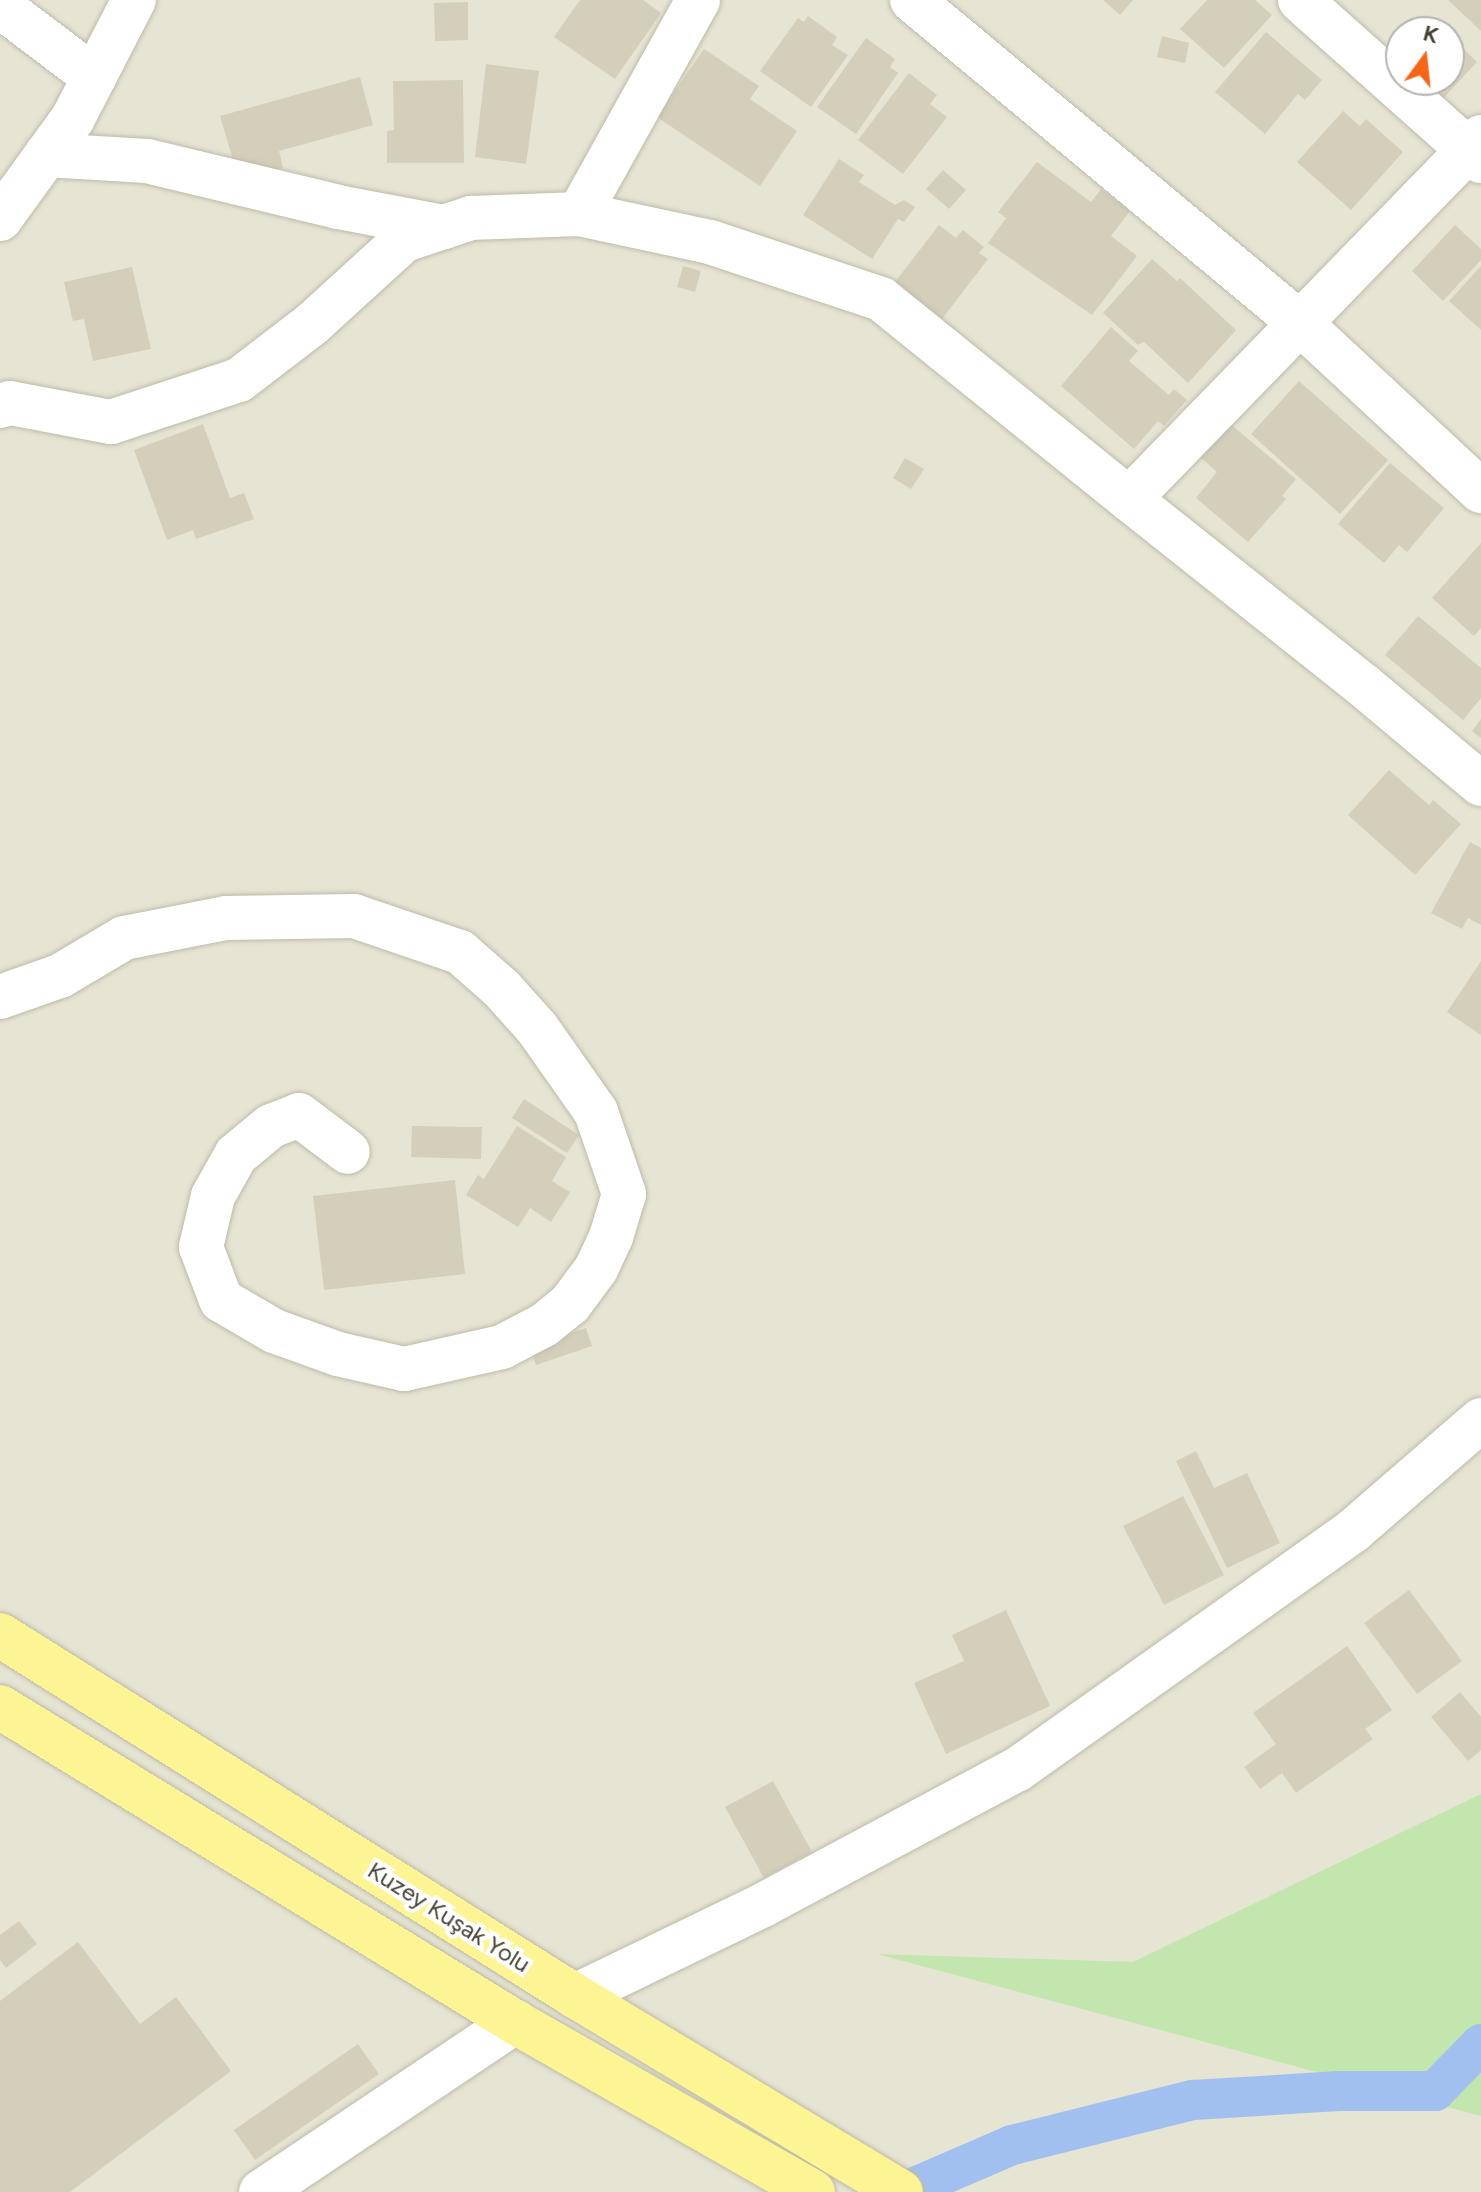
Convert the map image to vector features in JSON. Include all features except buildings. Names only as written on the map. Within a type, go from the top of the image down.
[{"type":"main road","name":"Kuzey Kuşak Yolu","points":[[0,1635],[575,1996],[818,2145],[901,2192]]},
{"type":"main road","points":[[0,1707],[515,2022],[813,2192]]},
{"type":"street","points":[[0,219],[73,118],[134,0]]},
{"type":"street","points":[[579,214],[698,0]]},
{"type":"street","points":[[912,0],[1300,323],[1481,491]]},
{"type":"street","points":[[1129,499],[1300,323],[1477,150],[1300,0]]},
{"type":"street","points":[[0,6],[94,77]]},
{"type":"street","points":[[46,155],[147,161],[338,207],[444,227]]},
{"type":"street","points":[[0,406],[10,403],[111,422],[239,380],[312,324],[404,240],[471,218],[579,214],[710,242],[881,299],[1363,685],[1481,784]]},
{"type":"street","points":[[0,997],[60,976],[124,938],[226,918],[354,916],[460,952],[502,989],[537,1028],[596,1112],[624,1194],[596,1269],[570,1304],[544,1325],[502,1347],[404,1369],[338,1354],[274,1331],[221,1300],[201,1247],[213,1196],[236,1155],[271,1126],[299,1115],[348,1152]]},
{"type":"street","points":[[575,1996],[763,1905],[1018,1769],[1354,1530],[1481,1420]]},
{"type":"street","points":[[261,2192],[515,2022]]},
{"type":"shaded area","points":[[0,0],[1481,0],[1481,2192],[0,2192]]},
{"type":"green space","points":[[1481,1794],[1481,2116],[877,1954],[1133,1962]]},
{"type":"waterway","points":[[903,2192],[1012,2145],[1193,2100],[1339,2091],[1435,2091],[1481,2044]]}]
